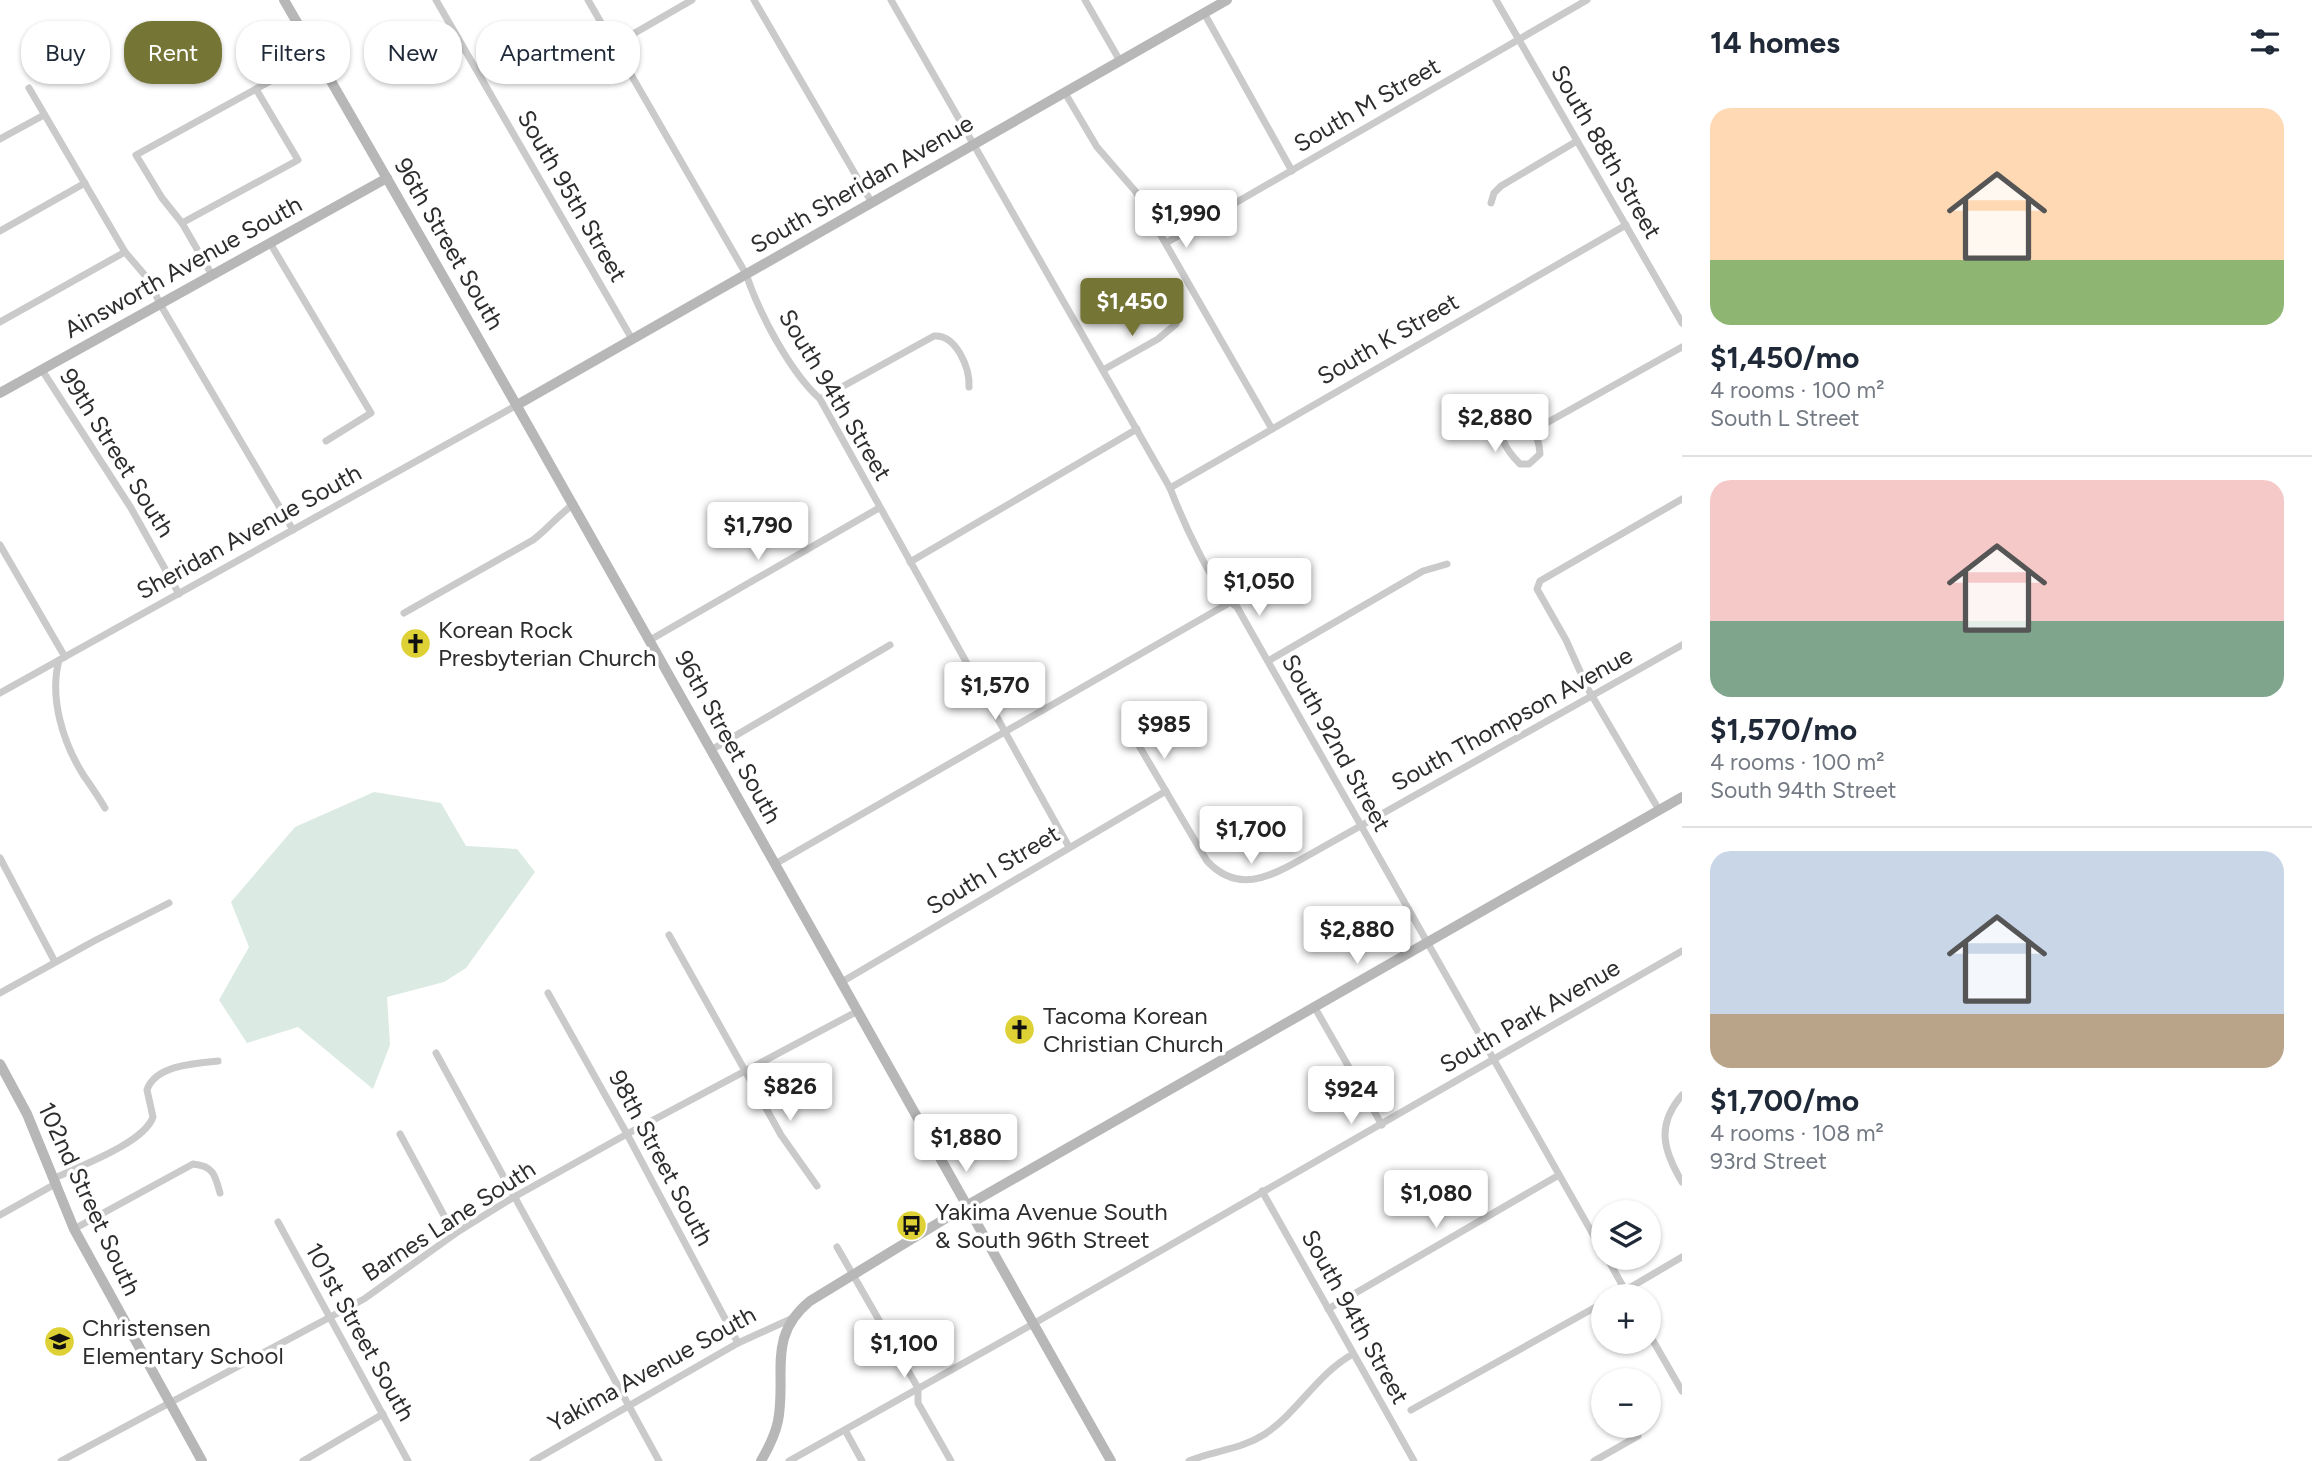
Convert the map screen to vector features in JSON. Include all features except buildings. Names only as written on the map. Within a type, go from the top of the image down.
[{"type":"main road","name":"96th Street South","points":[[284,0],[296,21]]},
{"type":"main road","name":"South Sheridan Avenue","points":[[517,405],[1227,0]]},
{"type":"main road","name":"96th Street South","points":[[333,84],[574,504],[856,1012],[1111,1461]]},
{"type":"main road","name":"Ainsworth Avenue South","points":[[0,393],[387,178]]},
{"type":"main road","name":"Yakima Avenue South","points":[[761,1461],[778,1422],[780,1347],[793,1318],[810,1301],[966,1206],[1682,797]]},
{"type":"main road","name":"102nd Street South","points":[[0,1064],[27,1114],[74,1228],[202,1461]]},
{"type":"street","name":"South 95th Street","points":[[436,0],[632,339]]},
{"type":"street","name":"South 94th Street","points":[[588,0],[600,21]]},
{"type":"street","points":[[640,30],[692,0]]},
{"type":"street","points":[[754,0],[872,203]]},
{"type":"street","name":"South 92nd Street","points":[[891,0],[1137,429],[1229,603],[1237,607],[1591,1231]]},
{"type":"street","points":[[1085,0],[1120,61]]},
{"type":"street","name":"South 88th Street","points":[[1496,0],[1682,323]]},
{"type":"street","name":"South M Street","points":[[1166,243],[1587,0]]},
{"type":"street","points":[[1204,13],[1292,171]]},
{"type":"street","points":[[212,275],[183,223],[162,198],[136,155],[265,84]]},
{"type":"street","name":"South 94th Street","points":[[636,84],[746,274],[753,295],[788,359],[807,387],[820,400],[1069,847]]},
{"type":"street","points":[[29,88],[125,252],[149,280],[160,304],[293,530]]},
{"type":"street","points":[[183,223],[298,159],[256,89]]},
{"type":"street","points":[[1065,93],[1097,147],[1136,192],[1272,429]]},
{"type":"street","points":[[0,139],[44,114]]},
{"type":"street","points":[[1491,203],[1494,192],[1501,186],[1577,141]]},
{"type":"street","points":[[0,231],[85,183]]},
{"type":"street","name":"South K Street","points":[[1170,488],[1626,225]]},
{"type":"street","points":[[271,243],[371,414],[326,441]]},
{"type":"street","points":[[0,322],[125,252]]},
{"type":"street","points":[[1103,370],[1158,338],[1176,324]]},
{"type":"street","points":[[820,400],[926,340],[941,335],[952,342],[964,364],[969,375],[969,387]]},
{"type":"street","points":[[1534,430],[1682,347]]},
{"type":"street","name":"99th Street South","points":[[43,370],[131,508],[179,594]]},
{"type":"street","name":"Sheridan Avenue South","points":[[0,693],[517,405]]},
{"type":"street","points":[[1511,414],[1521,416],[1534,430],[1540,445],[1540,454],[1529,464],[1520,464],[1511,456],[1504,442],[1500,428],[1503,420],[1511,414]]},
{"type":"street","points":[[910,562],[1137,429]]},
{"type":"street","points":[[1659,810],[1593,696],[1537,589],[1540,581],[1682,499]]},
{"type":"street","points":[[404,612],[533,540],[548,529],[556,517],[574,504]]},
{"type":"street","points":[[650,640],[879,508]]},
{"type":"street","points":[[0,545],[62,659],[54,678],[63,732],[85,777],[105,808]]},
{"type":"street","points":[[1268,661],[1423,571],[1447,564]]},
{"type":"street","points":[[775,864],[1229,603]]},
{"type":"street","points":[[711,750],[890,645]]},
{"type":"street","name":"South Thompson Avenue","points":[[1138,744],[1206,861],[1224,874],[1245,880],[1264,878],[1682,645]]},
{"type":"street","name":"South I Street","points":[[841,984],[1166,791]]},
{"type":"street","points":[[0,858],[55,962]]},
{"type":"street","points":[[0,993],[169,903]]},
{"type":"street","points":[[669,935],[781,1135],[817,1186]]},
{"type":"street","name":"South Park Avenue","points":[[789,1461],[1682,951]]},
{"type":"street","name":"98th Street South","points":[[548,993],[627,1134],[738,1343]]},
{"type":"street","points":[[1315,1008],[1381,1125]]},
{"type":"street","name":"Barnes Lane South","points":[[61,1461],[329,1318],[378,1290],[454,1234],[514,1197],[856,1012]]},
{"type":"street","points":[[436,1053],[659,1461]]},
{"type":"street","points":[[0,1215],[147,1128],[153,1116],[147,1090],[154,1078],[184,1066],[218,1061]]},
{"type":"street","points":[[1682,1095],[1670,1114],[1664,1138],[1670,1162],[1682,1182]]},
{"type":"street","points":[[400,1134],[454,1234]]},
{"type":"street","points":[[74,1228],[192,1164],[206,1166],[213,1172],[220,1193]]},
{"type":"street","points":[[1328,1309],[1559,1175]]},
{"type":"street","name":"South 94th Street","points":[[1262,1191],[1414,1461]]},
{"type":"street","name":"101st Street South","points":[[278,1222],[408,1461]]},
{"type":"street","points":[[837,1247],[918,1388],[918,1403],[951,1461]]},
{"type":"street","points":[[1642,1284],[1682,1257]]},
{"type":"street","points":[[1411,1410],[1591,1310]]},
{"type":"street","name":"Yakima Avenue South","points":[[533,1461],[738,1343],[793,1318]]},
{"type":"street","points":[[1189,1461],[1240,1447],[1266,1433],[1287,1415],[1332,1366],[1353,1353]]},
{"type":"street","points":[[1661,1354],[1682,1391]]},
{"type":"street","points":[[303,1461],[383,1415]]},
{"type":"street","points":[[845,1430],[862,1461]]},
{"type":"street","points":[[1594,1461],[1634,1438]]},
{"type":"shaded area","points":[[374,792],[441,803],[466,846],[517,849],[535,872],[466,968],[444,982],[387,997],[390,1045],[373,1089],[298,1027],[247,1043],[219,1000],[249,947],[231,902],[295,827]]},
{"type":"place","name":"Korean Rock Presbyterian Church","points":[[415,644]]},
{"type":"place","name":"Tacoma Korean Christian Church","points":[[1020,1030]]},
{"type":"place","name":"Yakima Avenue South & South 96th Street","points":[[912,1226]]},
{"type":"place","name":"Christensen Elementary School","points":[[59,1342]]}]
